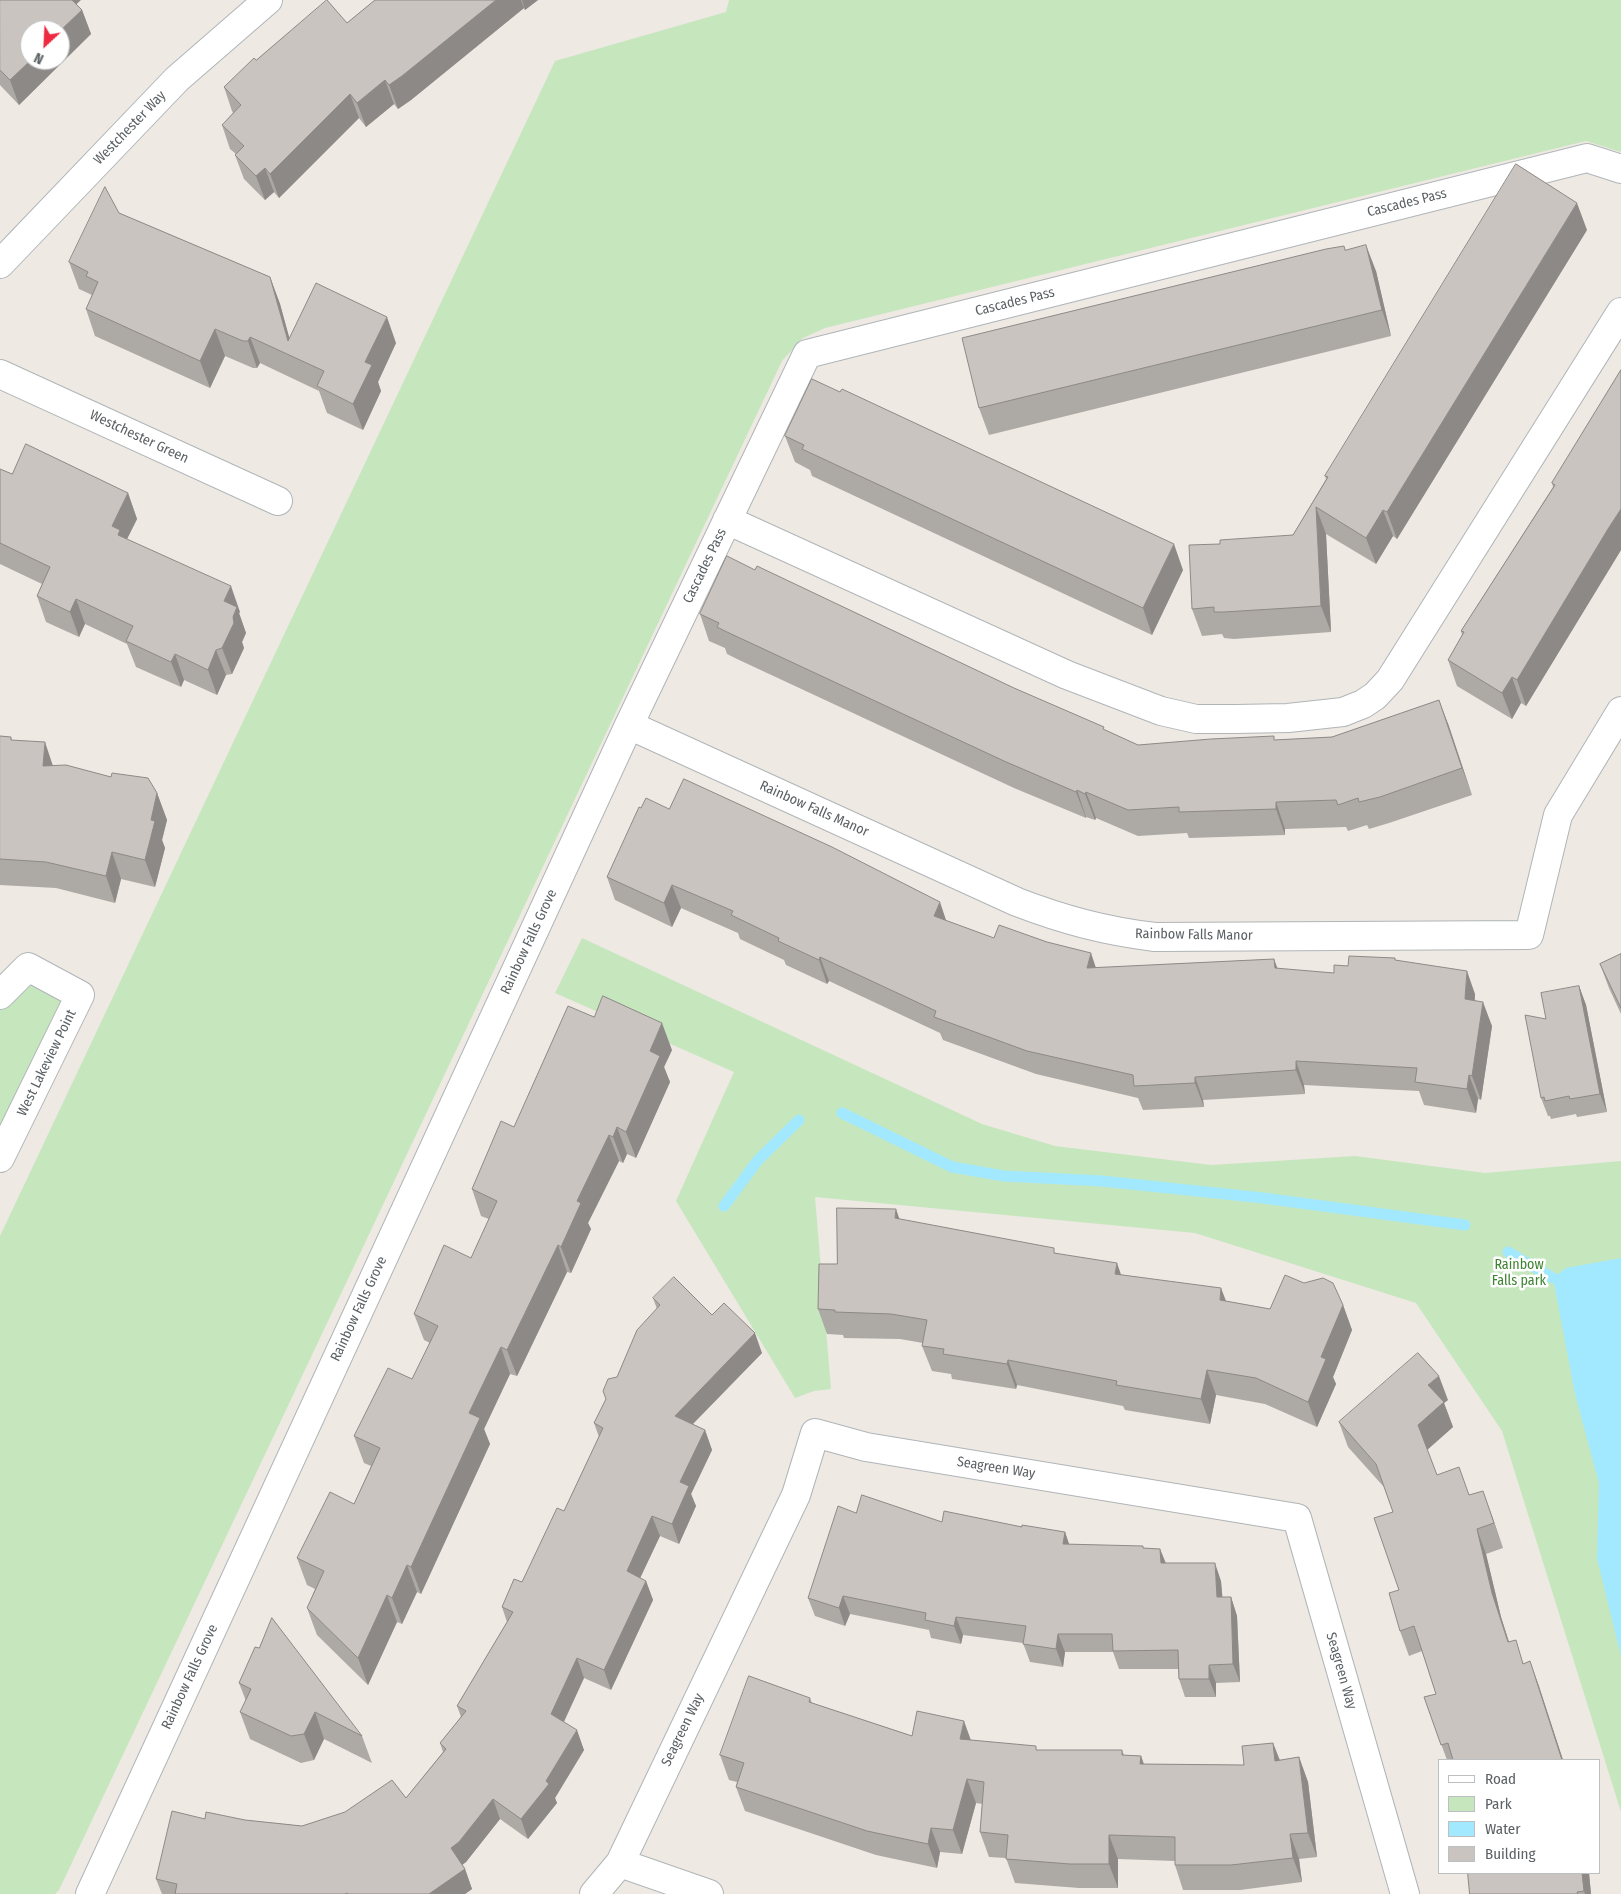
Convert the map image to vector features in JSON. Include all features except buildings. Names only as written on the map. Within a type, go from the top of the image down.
[{"type":"street","name":"Westchester Way","points":[[0,264],[177,79],[268,0]]},
{"type":"street","name":"Cascades Pass","points":[[629,725],[806,354],[1587,158],[1621,169]]},
{"type":"street","points":[[727,520],[1067,674],[1161,711],[1196,719],[1288,718],[1343,712],[1363,704],[1375,696],[1390,680],[1621,312]]},
{"type":"street","name":"Westchester Green","points":[[0,374],[278,501]]},
{"type":"street","name":"Rainbow Falls Manor","points":[[629,725],[1017,902],[1062,919],[1108,931],[1156,937],[1529,935],[1558,816],[1621,711]]},
{"type":"street","name":"Rainbow Falls Grove","points":[[90,1894],[629,725]]},
{"type":"street","name":"West Lakeview Point","points":[[0,995],[28,967],[80,996],[0,1158]]},
{"type":"street","name":"Seagreen Way","points":[[594,1894],[620,1863],[796,1495],[815,1433],[866,1447],[1297,1518],[1405,1894]]},
{"type":"street","points":[[620,1863],[709,1894]]},
{"type":"green space","points":[[729,0],[1621,0],[1621,152],[1586,141],[825,328],[803,338],[782,361],[59,1890],[55,1894],[0,1894],[0,1236],[555,61],[726,12]]},
{"type":"green space","name":"Rainbow Falls park","points":[[582,938],[982,1124],[1055,1146],[1211,1165],[1355,1156],[1485,1173],[1621,1161],[1621,1812],[1502,1431],[1416,1303],[1195,1233],[815,1197],[831,1389],[814,1391],[795,1398],[676,1201],[734,1072],[555,993]]},
{"type":"green space","points":[[28,967],[80,995],[0,1158],[0,995]]},
{"type":"water","points":[[1621,1258],[1621,1656],[1597,1558],[1599,1483],[1575,1394],[1553,1278],[1566,1268]]},
{"type":"waterway","points":[[842,1113],[952,1167],[1004,1176],[1102,1181],[1263,1198],[1465,1225]]},
{"type":"waterway","points":[[724,1206],[758,1160],[799,1120]]},
{"type":"waterway","points":[[1508,1252],[1553,1278]]}]
